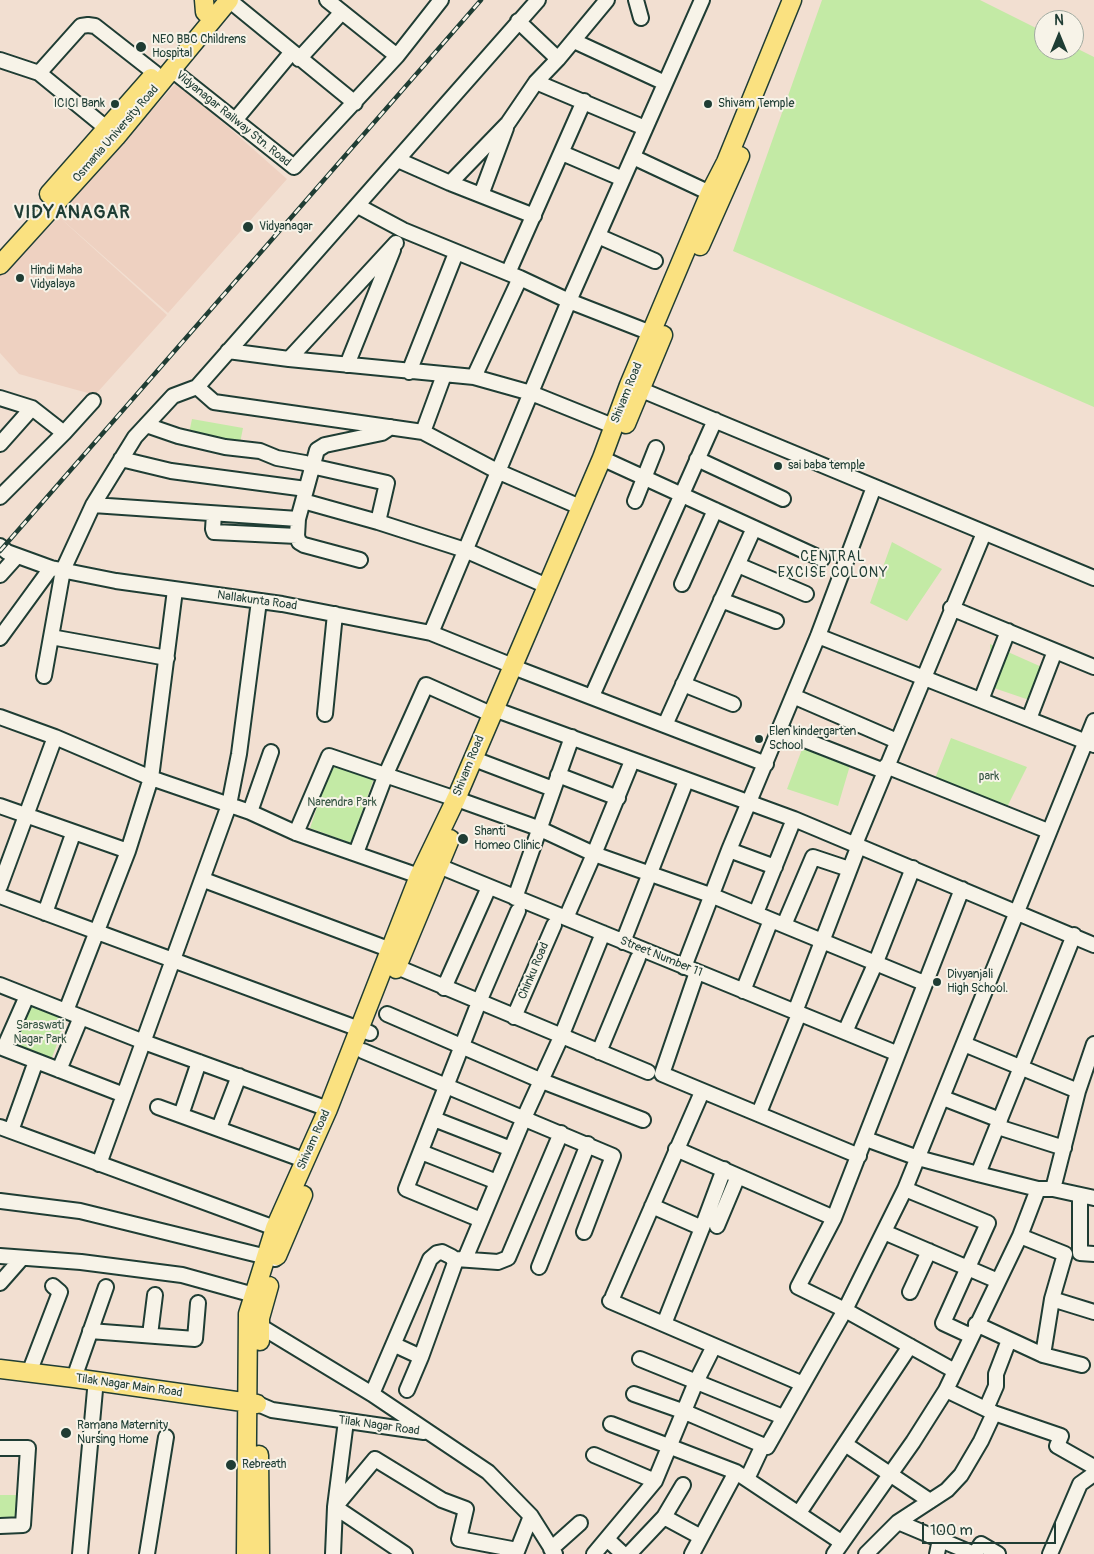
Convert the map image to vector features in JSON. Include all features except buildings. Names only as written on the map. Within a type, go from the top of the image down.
[{"type":"main road","name":"Shivam Road","points":[[281,1230],[363,1051],[365,1031],[391,950],[460,801],[496,713],[610,462],[651,333],[710,192],[726,162],[792,0]]},
{"type":"main road","name":"Shivam Road","points":[[514,674],[547,586],[613,426],[635,387],[804,0]]},
{"type":"main road","name":"Osmania University Road","points":[[0,265],[116,137],[164,71],[218,4]]},
{"type":"main road","name":"Osmania University Road","points":[[0,251],[105,127],[164,71]]},
{"type":"main road","name":"Shivam Road","points":[[460,801],[482,762],[496,713]]},
{"type":"main road","name":"Shivam Road","points":[[260,1554],[257,1408],[248,1314],[254,1295],[271,1258],[304,1160],[397,967],[428,868]]},
{"type":"main road","name":"Shivam Road","points":[[246,1554],[257,1408],[260,1318],[271,1258]]},
{"type":"main road","name":"Tilak Nagar Main Road","points":[[0,1369],[74,1378],[257,1408]]},
{"type":"main road","name":"Tilak Nagar Main Road","points":[[0,1379],[257,1408]]},
{"type":"street","points":[[327,0],[397,56]]},
{"type":"street","points":[[0,638],[57,569],[93,505],[135,437],[173,396],[197,386],[538,0]]},
{"type":"street","points":[[450,183],[508,123],[536,82],[574,41],[607,0]]},
{"type":"street","points":[[636,0],[641,18]]},
{"type":"street","points":[[431,633],[569,301],[702,0]]},
{"type":"street","points":[[218,4],[295,56],[355,103],[397,56],[434,2]]},
{"type":"street","points":[[236,118],[295,56],[342,12]]},
{"type":"street","points":[[518,21],[558,59]]},
{"type":"street","name":"Vidyanagar Railway Stn. Road","points":[[43,76],[81,26],[96,26],[236,118],[294,167],[355,103]]},
{"type":"street","points":[[43,76],[80,40]]},
{"type":"street","points":[[574,41],[665,84]]},
{"type":"street","points":[[0,60],[43,76],[105,127]]},
{"type":"street","points":[[536,82],[645,128]]},
{"type":"street","points":[[474,378],[514,276],[534,216],[584,102]]},
{"type":"street","points":[[481,195],[508,123]]},
{"type":"street","points":[[562,153],[623,179]]},
{"type":"street","points":[[633,157],[710,192]]},
{"type":"street","points":[[398,160],[534,216]]},
{"type":"street","points":[[358,206],[400,236],[456,253],[514,276],[569,301],[651,333]]},
{"type":"street","points":[[289,359],[400,236]]},
{"type":"street","points":[[347,365],[400,236]]},
{"type":"street","points":[[598,236],[655,262]]},
{"type":"street","points":[[409,372],[456,253]]},
{"type":"street","points":[[228,351],[474,378],[531,393],[613,426]]},
{"type":"street","points":[[423,432],[444,375]]},
{"type":"street","points":[[197,386],[214,402],[423,432],[497,471],[580,507]]},
{"type":"street","points":[[635,387],[1094,578]]},
{"type":"street","points":[[0,398],[32,408],[64,434]]},
{"type":"street","points":[[0,497],[64,434],[93,401]]},
{"type":"street","points":[[0,444],[32,408]]},
{"type":"street","points":[[592,696],[715,420]]},
{"type":"street","points":[[146,425],[178,436],[255,450],[311,466],[387,483],[378,522]]},
{"type":"street","points":[[360,560],[304,546],[299,542],[297,536],[298,520],[311,466],[317,450],[325,445],[382,433],[391,427]]},
{"type":"street","points":[[635,501],[656,448]]},
{"type":"street","points":[[121,459],[171,471],[305,495],[378,522],[465,550],[547,586]]},
{"type":"street","points":[[698,459],[783,499]]},
{"type":"street","points":[[610,462],[822,559]]},
{"type":"street","points":[[858,1156],[662,1074],[691,969],[729,850],[818,636],[874,487]]},
{"type":"street","points":[[93,505],[298,520]]},
{"type":"street","points":[[682,584],[715,510]]},
{"type":"street","points":[[214,514],[212,529],[214,532],[297,536]]},
{"type":"street","points":[[664,725],[754,528]]},
{"type":"street","points":[[758,1113],[797,1013],[885,769],[984,533]]},
{"type":"street","name":"Nallakunta Road","points":[[0,546],[17,556],[57,569],[175,590],[259,601],[431,633],[514,674],[592,696],[766,764]]},
{"type":"street","points":[[0,575],[17,556]]},
{"type":"street","points":[[738,564],[806,594]]},
{"type":"street","points":[[44,676],[51,637],[57,569]]},
{"type":"street","points":[[66,1011],[128,851],[151,778],[175,590]]},
{"type":"street","points":[[722,600],[776,621]]},
{"type":"street","points":[[99,1164],[204,880],[229,805],[239,754],[259,601]]},
{"type":"street","points":[[951,608],[1094,667]]},
{"type":"street","points":[[325,714],[334,614]]},
{"type":"street","points":[[981,700],[1008,631]]},
{"type":"street","points":[[818,636],[1090,743]]},
{"type":"street","points":[[51,637],[167,658]]},
{"type":"street","points":[[1029,719],[1055,651]]},
{"type":"street","points":[[683,684],[733,704]]},
{"type":"street","points":[[356,853],[386,774],[426,685],[496,713],[572,737],[686,781],[794,819],[1094,945]]},
{"type":"street","points":[[793,696],[897,741]]},
{"type":"street","name":"Street Number 11","points":[[0,717],[54,737],[151,778],[250,812],[296,833],[356,853],[428,868],[489,887],[517,904],[560,922],[603,933],[896,1053]]},
{"type":"street","points":[[634,1394],[685,1412],[767,1447],[845,1310],[905,1189],[943,1098],[1048,831],[1090,743],[1094,721]]},
{"type":"street","points":[[779,730],[1048,831]]},
{"type":"street","points":[[0,886],[54,737]]},
{"type":"street","points":[[481,1220],[406,1189],[517,904],[538,828],[572,737]]},
{"type":"street","points":[[250,812],[271,752]]},
{"type":"street","points":[[296,833],[327,757],[386,774],[538,828],[594,854],[713,896],[924,982]]},
{"type":"street","name":"Chinku Road","points":[[514,1017],[594,854],[632,761]]},
{"type":"street","points":[[482,762],[553,789]]},
{"type":"street","points":[[558,775],[618,798]]},
{"type":"street","points":[[623,942],[686,781]]},
{"type":"street","points":[[0,806],[74,834],[128,851]]},
{"type":"street","points":[[756,914],[794,819]]},
{"type":"street","points":[[45,913],[74,834]]},
{"type":"street","points":[[729,850],[775,867]]},
{"type":"street","points":[[742,990],[812,857],[849,870]]},
{"type":"street","points":[[845,1032],[876,962],[913,868]]},
{"type":"street","points":[[204,880],[391,950]]},
{"type":"street","points":[[444,988],[489,887]]},
{"type":"street","points":[[953,1370],[845,1310],[798,1287],[834,1218],[866,1138],[896,1053],[962,889]]},
{"type":"street","points":[[0,896],[365,1031]]},
{"type":"street","points":[[406,1390],[421,1357],[455,1263],[460,1259],[481,1220],[561,1037],[603,933]]},
{"type":"street","points":[[978,1174],[1074,935]]},
{"type":"street","points":[[599,1052],[638,958]]},
{"type":"street","points":[[397,967],[648,1072]]},
{"type":"street","points":[[0,985],[144,1042],[328,1109]]},
{"type":"street","points":[[27,996],[2,1048],[124,1095]]},
{"type":"street","points":[[387,1014],[542,1081],[643,1120]]},
{"type":"street","points":[[59,1070],[81,1016]]},
{"type":"street","points":[[964,1044],[1078,1091]]},
{"type":"street","points":[[1053,1189],[1078,1091],[1094,1044]]},
{"type":"street","points":[[363,1051],[613,1156],[584,1232]]},
{"type":"street","points":[[36,1061],[5,1129],[281,1230]]},
{"type":"street","points":[[181,1115],[199,1062]]},
{"type":"street","points":[[219,1128],[239,1076]]},
{"type":"street","points":[[702,1092],[612,1298],[664,1324],[803,1384]]},
{"type":"street","points":[[943,1098],[999,1123],[1064,1148]]},
{"type":"street","points":[[158,1107],[304,1160]]},
{"type":"street","points":[[434,1119],[511,1149]]},
{"type":"street","points":[[372,1394],[430,1259],[437,1253],[442,1252],[460,1259],[498,1262],[510,1255],[561,1133]]},
{"type":"street","points":[[866,1138],[918,1158],[978,1174],[1038,1189],[1053,1189],[1090,1196],[1087,1254],[1065,1254],[1020,1236]]},
{"type":"street","points":[[539,1267],[588,1144]]},
{"type":"street","points":[[676,1149],[834,1218]]},
{"type":"street","points":[[421,1152],[497,1182]]},
{"type":"street","points":[[664,1324],[724,1169]]},
{"type":"street","points":[[717,1226],[738,1176]]},
{"type":"street","points":[[905,1189],[988,1223],[943,1323],[1009,1340],[1043,1354],[1082,1365]]},
{"type":"street","points":[[611,1424],[741,1475],[799,1513],[838,1548],[913,1442],[946,1390],[953,1370],[1020,1236],[1038,1189]]},
{"type":"street","points":[[0,1201],[80,1212],[271,1258]]},
{"type":"street","points":[[652,1206],[702,1228]]},
{"type":"street","points":[[884,1232],[998,1281]]},
{"type":"street","points":[[910,1292],[929,1251]]},
{"type":"street","points":[[1043,1354],[1052,1299],[1065,1254]]},
{"type":"street","points":[[0,1256],[82,1262],[182,1276],[254,1295]]},
{"type":"street","points":[[0,1283],[22,1258]]},
{"type":"street","points":[[29,1373],[60,1292],[52,1286]]},
{"type":"street","points":[[74,1378],[106,1287]]},
{"type":"street","points":[[150,1335],[155,1295]]},
{"type":"street","points":[[1052,1299],[1094,1312]]},
{"type":"street","points":[[90,1331],[196,1338],[198,1303]]},
{"type":"street","points":[[260,1326],[372,1394],[427,1433]]},
{"type":"street","points":[[866,1554],[898,1522],[947,1490],[961,1475],[981,1441],[996,1386],[996,1374],[1009,1340]]},
{"type":"street","points":[[395,1344],[421,1357]]},
{"type":"street","points":[[594,1554],[655,1481],[671,1447],[696,1382],[714,1346]]},
{"type":"street","points":[[799,1513],[910,1346]]},
{"type":"street","points":[[640,1359],[783,1417]]},
{"type":"street","points":[[80,1554],[95,1390]]},
{"type":"street","points":[[946,1390],[990,1411],[1061,1436],[1057,1446],[1093,1475],[1080,1484],[1050,1554]]},
{"type":"street","name":"Tilak Nagar Road","points":[[257,1408],[427,1433],[488,1472],[531,1516],[553,1551]]},
{"type":"street","points":[[333,1554],[335,1507],[346,1421]]},
{"type":"street","points":[[147,1554],[166,1437]]},
{"type":"street","points":[[845,1444],[930,1501]]},
{"type":"street","points":[[692,1554],[741,1475],[763,1445]]},
{"type":"street","points":[[0,1448],[28,1448],[23,1525],[0,1526]]},
{"type":"street","points":[[594,1455],[655,1481]]},
{"type":"street","points":[[335,1507],[375,1459],[442,1500],[466,1510],[459,1539],[517,1552],[531,1516]]},
{"type":"street","points":[[629,1554],[664,1517],[683,1485]]},
{"type":"street","points":[[335,1507],[405,1554]]},
{"type":"street","points":[[664,1517],[701,1537]]},
{"type":"street","points":[[553,1551],[580,1522]]},
{"type":"street","points":[[898,1522],[975,1554],[982,1544],[998,1554]]},
{"type":"street","points":[[607,1539],[623,1554]]},
{"type":"street","points":[[937,1554],[940,1539]]},
{"type":"shaded area","points":[[177,82],[287,179],[168,313],[58,216]]},
{"type":"shaded area","name":"Hindi Maha Vidyalaya","points":[[59,217],[167,315],[95,395],[19,374],[0,353],[0,275]]},
{"type":"green space","points":[[822,0],[980,0],[1034,27],[1034,60],[1084,60],[1084,52],[1094,57],[1094,407],[733,251]]},
{"type":"green space","points":[[192,419],[243,428],[239,448],[188,438]]},
{"type":"green space","points":[[892,542],[942,569],[907,621],[870,603]]},
{"type":"green space","points":[[990,644],[1053,672],[1038,703],[991,687]]},
{"type":"green space","name":"park","points":[[951,738],[1027,767],[1006,809],[934,781]]},
{"type":"green space","points":[[804,744],[851,762],[838,806],[787,789]]},
{"type":"green space","name":"Narendra Park","points":[[332,763],[374,778],[351,843],[310,828]]},
{"type":"green space","name":"Saraswati Nagar Park","points":[[30,1006],[66,1020],[51,1060],[15,1047]]},
{"type":"green space","points":[[0,1495],[20,1495],[19,1523],[0,1523]]},
{"type":"railway","points":[[0,551],[481,0]]},
{"type":"place","name":"NEO BBC Childrens Hospital","points":[[141,47]]},
{"type":"place","name":"ICICI Bank","points":[[115,104]]},
{"type":"place","name":"Shivam Temple","points":[[708,104]]},
{"type":"place","name":"Vidyanagar","points":[[248,227]]},
{"type":"place","name":"Hindi Maha Vidyalaya","points":[[20,278]]},
{"type":"place","name":"sai baba temple","points":[[778,466]]},
{"type":"place","name":"Elen kindergarten School","points":[[759,739]]},
{"type":"place","name":"Shanti Homeo Clinic","points":[[463,839]]},
{"type":"place","name":"Divyanjali High School.","points":[[937,982]]},
{"type":"place","name":"Ramana Maternity Nursing Home","points":[[66,1433]]},
{"type":"place","name":"Rebreath","points":[[231,1465]]},
{"type":"district","name":"VIDYANAGAR","points":[[72,213]]},
{"type":"district","name":"CENTRAL EXCISE COLONY","points":[[833,566]]}]
